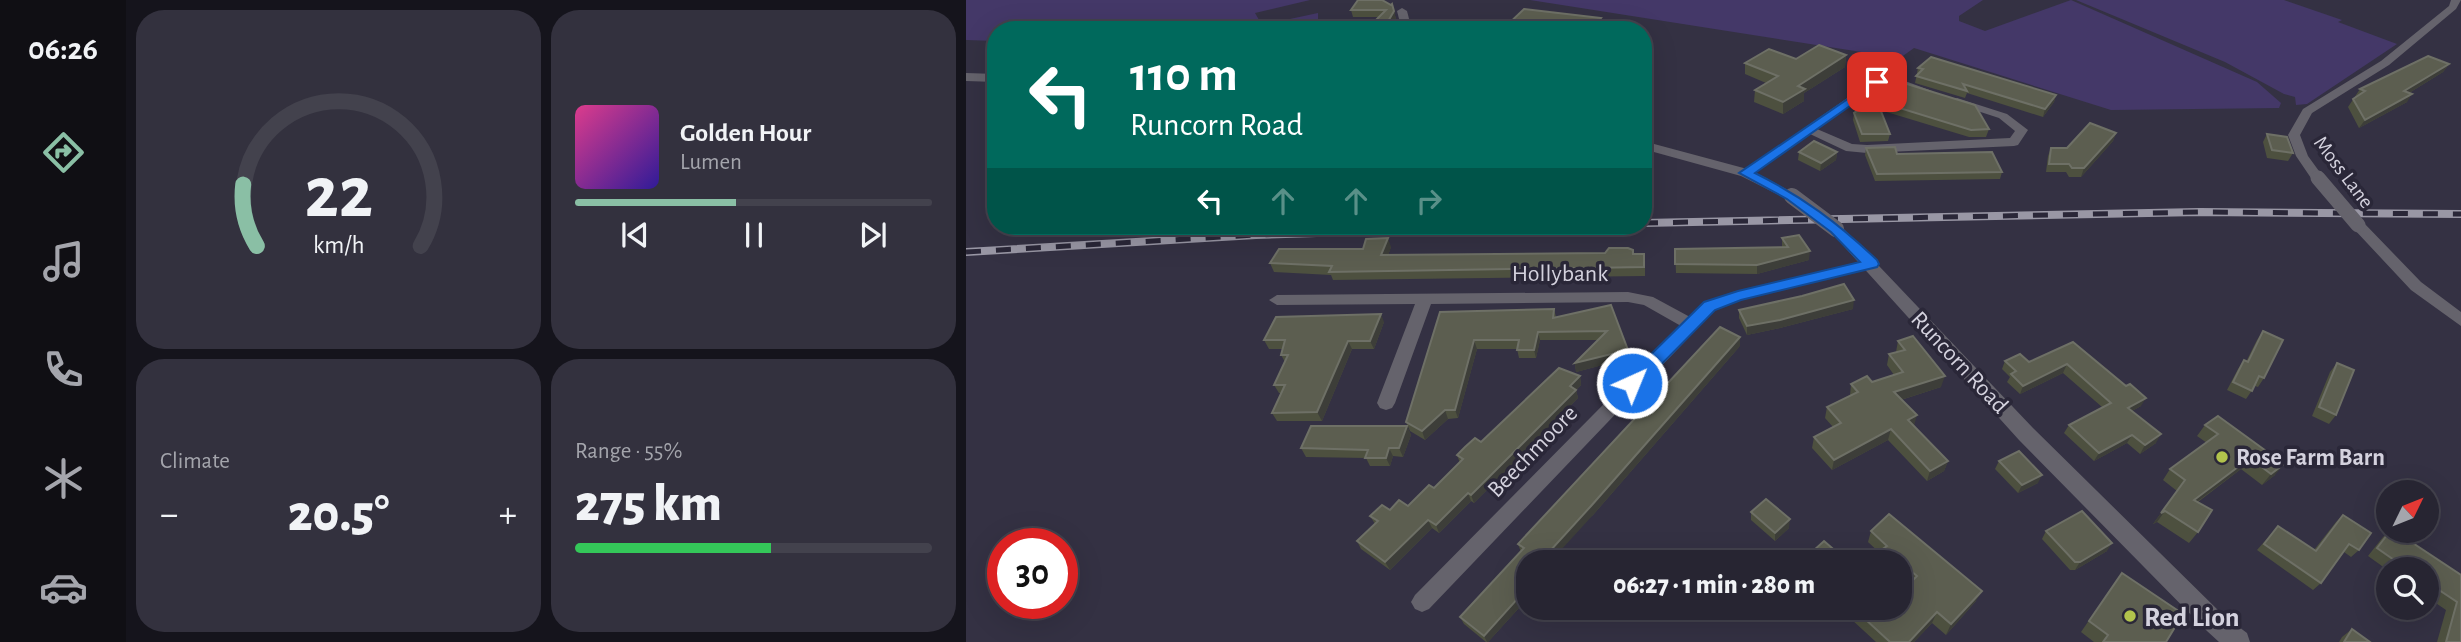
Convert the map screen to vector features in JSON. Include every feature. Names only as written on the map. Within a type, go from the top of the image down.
[{"type":"street","name":"Moss Lane","points":[[2456,0],[2453,7],[2385,63],[2307,111],[2294,135],[2302,156],[2358,225],[2416,286],[2461,320]]},
{"type":"street","points":[[1402,11],[1405,21]]},
{"type":"street","points":[[966,76],[987,77]]},
{"type":"street","points":[[1746,173],[1877,82],[1897,81],[1937,94]]},
{"type":"street","points":[[1810,130],[1850,148],[1867,149],[2014,142],[2020,137],[2022,130],[2014,122],[1950,99]]},
{"type":"street","name":"Runcorn Road","points":[[1652,147],[1746,173],[1792,196],[1836,229],[2026,434],[2215,623],[2238,642]]},
{"type":"street","name":"Beechmoore","points":[[1422,602],[1689,324],[1710,306],[1738,296],[1871,264]]},
{"type":"street","name":"Hollybank","points":[[1277,300],[1628,297],[1648,301],[1689,324]]},
{"type":"street","points":[[1385,403],[1425,299]]},
{"type":"shaded area","points":[[966,0],[1310,0],[1255,13],[1260,21],[987,21],[987,41],[966,40]]},
{"type":"shaded area","points":[[1530,0],[1983,0],[1959,16],[1959,21],[1985,31],[2071,0],[2257,82],[2281,103],[2279,108],[2111,110],[1914,48],[1900,58]]},
{"type":"shaded area","points":[[2076,0],[2284,0],[2342,20],[2338,22],[2397,44],[2307,104],[2296,105],[2295,97],[2284,94],[2225,62]]},
{"type":"shaded area","points":[[1318,13],[1318,21],[1281,21]]},
{"type":"building","points":[[1358,0],[1382,0],[1392,4],[1394,11],[1388,21],[1375,21],[1386,10],[1351,10]]},
{"type":"building","points":[[1524,9],[1601,18],[1598,21],[1511,21]]},
{"type":"building","points":[[1819,45],[1846,55],[1798,86],[1805,89],[1783,102],[1755,90],[1778,76],[1745,63],[1769,49],[1796,59]]},
{"type":"building","points":[[2428,56],[2449,64],[2404,91],[2412,94],[2365,120],[2353,99],[2365,91],[2360,89]]},
{"type":"building","points":[[1931,57],[2056,95],[2045,109],[1963,84],[1967,91],[1916,76],[1923,69],[1918,68]]},
{"type":"building","points":[[1907,84],[1975,105],[1989,129],[1971,130],[1877,101],[1890,134],[1862,134],[1854,113],[1873,100],[1867,98],[1899,91]]},
{"type":"building","points":[[2090,123],[2116,133],[2084,168],[2072,168],[2069,164],[2049,164],[2051,148],[2067,148]]},
{"type":"building","points":[[2267,134],[2287,137],[2293,153],[2272,150]]},
{"type":"building","points":[[1814,141],[1837,152],[1821,163],[1799,152]]},
{"type":"building","points":[[1895,147],[1897,154],[1992,152],[2002,172],[1877,174],[1866,148]]},
{"type":"building","points":[[1799,235],[1810,251],[1757,265],[1675,264],[1675,249],[1788,247],[1782,238]]},
{"type":"building","points":[[1388,238],[1381,255],[1605,253],[1609,248],[1628,248],[1633,250],[1633,254],[1644,254],[1644,267],[1329,272],[1332,266],[1270,263],[1279,249],[1363,249],[1366,239]]},
{"type":"building","points":[[1844,284],[1854,300],[1780,320],[1747,326],[1739,310],[1802,296]]},
{"type":"building","points":[[1611,305],[1628,350],[1575,363],[1607,331],[1538,332],[1534,350],[1517,350],[1519,340],[1474,340],[1455,410],[1445,410],[1422,431],[1406,422],[1440,312],[1554,309],[1553,318]]},
{"type":"building","points":[[1381,314],[1370,341],[1348,341],[1317,412],[1272,413],[1285,385],[1274,385],[1288,355],[1281,355],[1285,340],[1264,340],[1276,317]]},
{"type":"building","points":[[1720,327],[1740,337],[1551,550],[1522,550],[1524,548],[1518,544]]},
{"type":"building","points":[[2263,331],[2283,340],[2264,378],[2259,376],[2252,391],[2233,382],[2244,360],[2248,362]]},
{"type":"building","points":[[1913,336],[1945,376],[1894,392],[1917,415],[1908,420],[1948,461],[1930,471],[1891,429],[1834,460],[1814,437],[1841,423],[1827,407],[1858,392],[1851,384],[1867,376],[1872,382],[1903,372],[1889,354],[1905,350],[1898,341]]},
{"type":"building","points":[[2073,342],[2126,386],[2130,384],[2146,398],[2128,408],[2161,434],[2145,445],[2132,435],[2099,453],[2069,425],[2111,403],[2067,364],[2023,386],[2011,374],[2016,371],[2005,361],[2020,354],[2029,362]]},
{"type":"building","points":[[2337,363],[2354,370],[2336,415],[2319,407]]},
{"type":"building","points":[[1559,368],[1580,376],[1570,386],[1576,390],[1471,495],[1468,493],[1436,525],[1428,520],[1385,562],[1357,541],[1378,521],[1370,516],[1382,505],[1390,510],[1399,500],[1408,506],[1429,485],[1434,488],[1463,459],[1457,455],[1465,447],[1475,438],[1481,442]]},
{"type":"building","points":[[2218,416],[2284,464],[2271,474],[2250,458],[2194,500],[2212,510],[2198,532],[2165,511],[2161,513],[2185,480],[2170,469],[2218,434],[2205,425]]},
{"type":"building","points":[[1311,426],[1407,426],[1399,448],[1389,448],[1386,458],[1365,458],[1368,450],[1301,448]]},
{"type":"building","points":[[2019,451],[2042,475],[2022,485],[1999,461]]},
{"type":"building","points":[[1766,499],[1790,519],[1775,533],[1751,512]]},
{"type":"building","points":[[2082,511],[2112,543],[2080,562],[2075,562],[2046,531]]},
{"type":"building","points":[[1889,514],[1982,591],[1951,624],[1937,612],[1909,642],[1890,642],[1866,620],[1912,620],[1912,581],[1917,576],[1912,572],[1912,550],[1886,550],[1884,548],[1887,546],[1871,531]]},
{"type":"building","points":[[2343,515],[2371,533],[2359,550],[2349,544],[2321,583],[2264,544],[2278,526],[2316,551]]},
{"type":"building","points":[[1824,541],[1834,550],[1814,550]]},
{"type":"building","points":[[2381,543],[2413,543],[2434,557],[2390,557],[2377,548]]},
{"type":"building","points":[[1516,557],[1516,600],[1484,636],[1460,617]]},
{"type":"building","points":[[2439,560],[2461,575],[2461,642],[2446,642],[2457,602],[2439,590]]},
{"type":"building","name":"Red Lion","points":[[2122,573],[2183,614],[2166,642],[2103,642],[2108,635],[2089,621]]},
{"type":"building","points":[[2352,629],[2370,642],[2344,642]]},
{"type":"railway","points":[[1652,223],[2200,212],[2461,214]]},
{"type":"railway","points":[[966,252],[1256,235]]},
{"type":"place","name":"Rose Farm Barn","points":[[2222,457]]},
{"type":"place","name":"Red Lion","points":[[2130,616]]},
{"type":"route","points":[[1632,383],[1710,306],[1738,296],[1871,264],[1836,229],[1792,196],[1746,173],[1877,82]]}]
